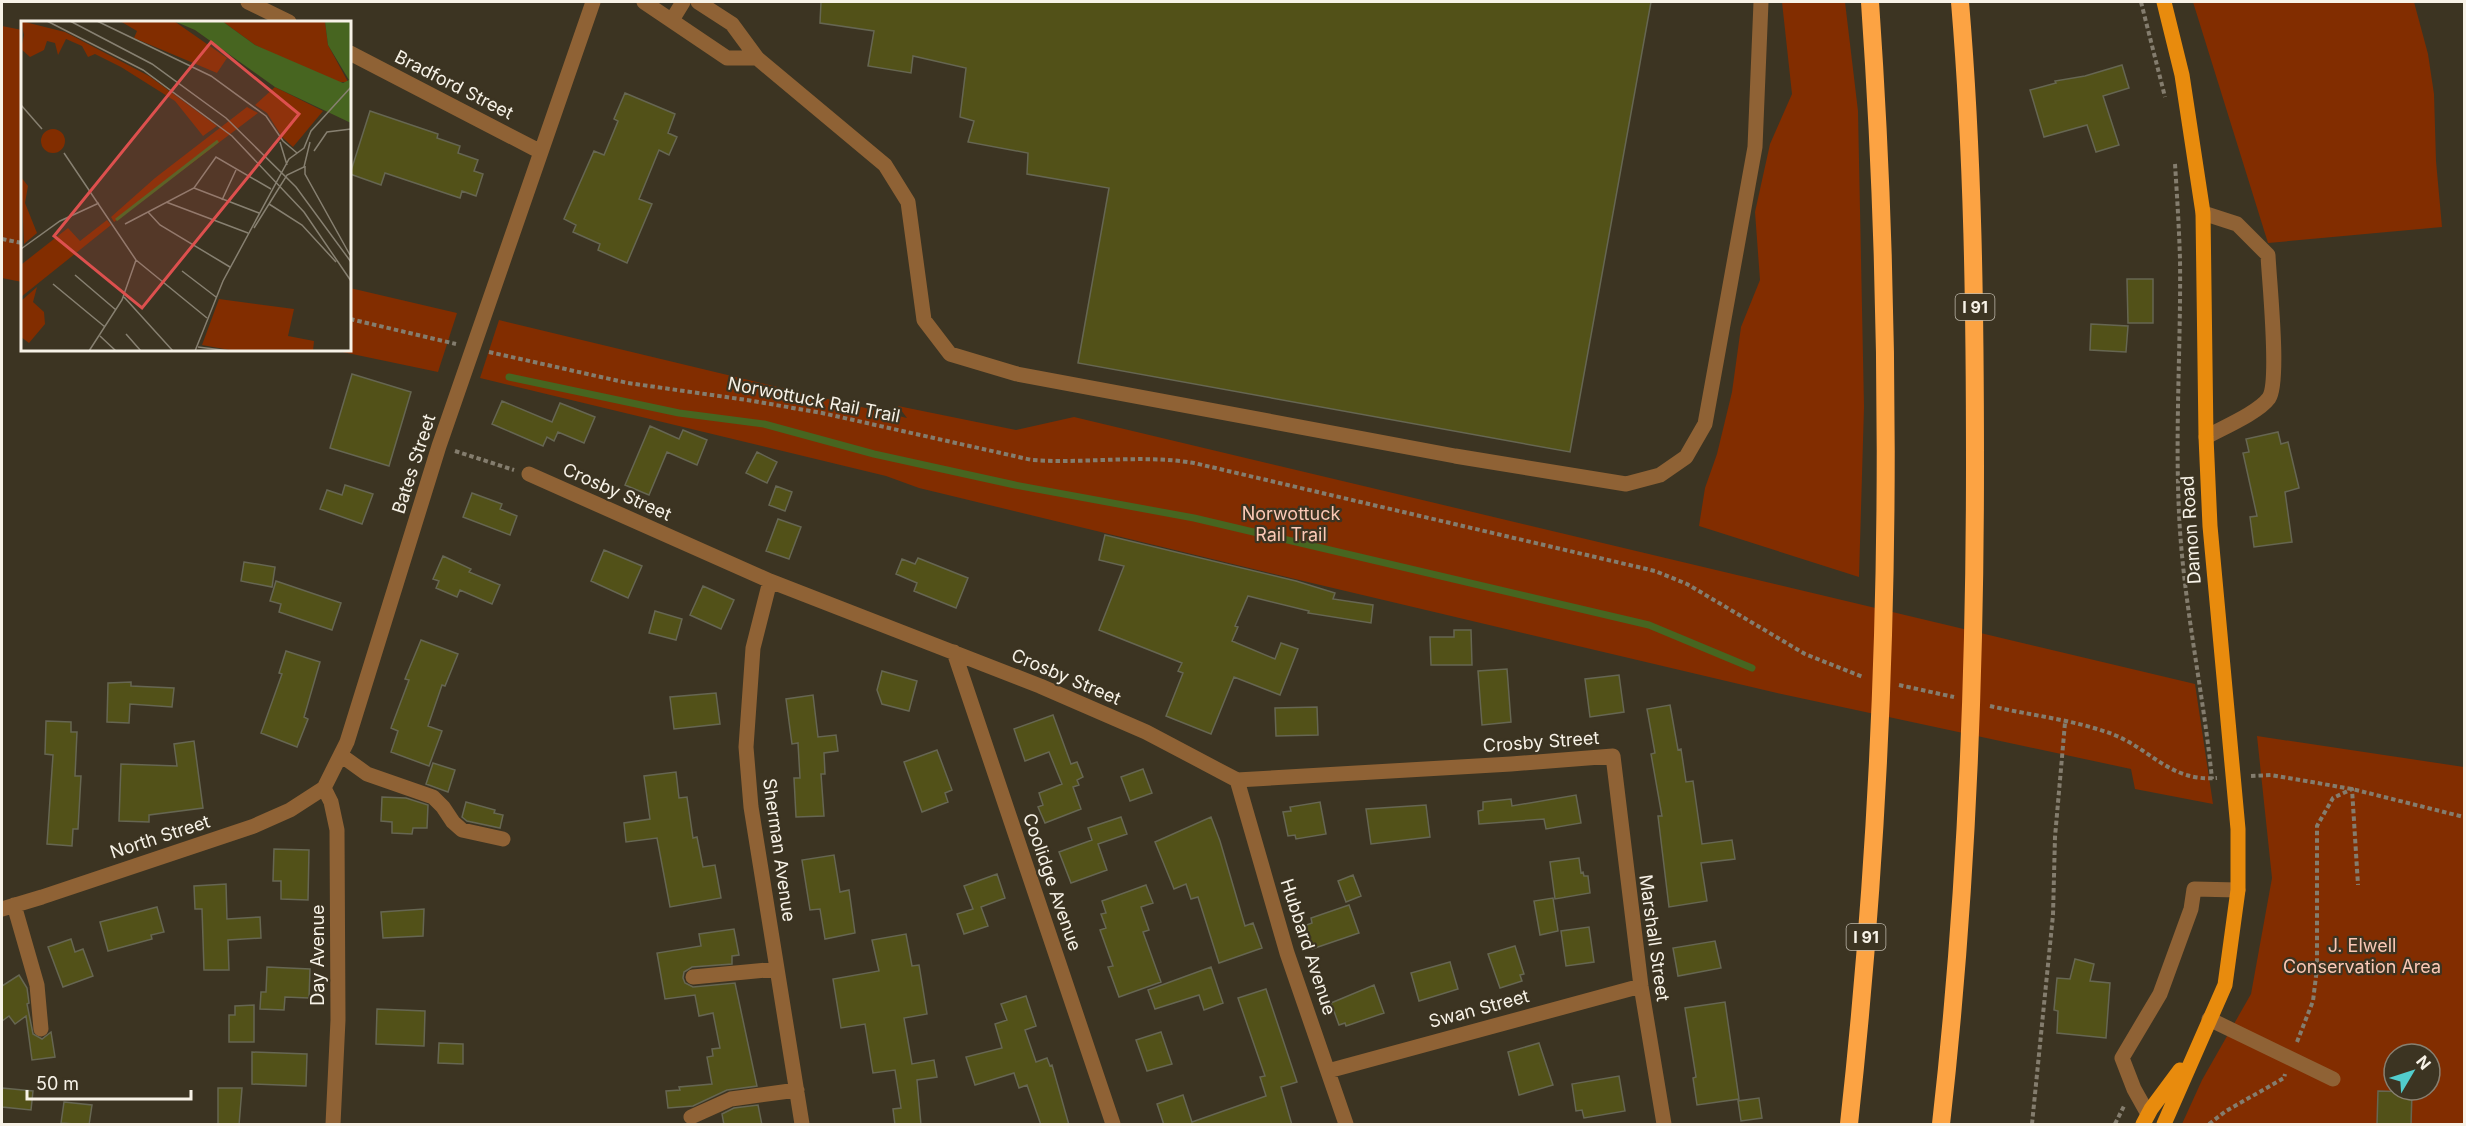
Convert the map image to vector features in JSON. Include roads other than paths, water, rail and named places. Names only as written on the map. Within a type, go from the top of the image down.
[{"type":"highway","name":"I 91","points":[[1849,1125],[1880,750],[1884,592],[1883,303],[1878,131],[1870,2]]},
{"type":"highway","name":"I 91","points":[[1941,1125],[1959,927],[1970,764],[1974,613],[1975,299],[1960,2]]},
{"type":"main road","name":"Damon Road","points":[[2164,2],[2182,75],[2203,213],[2206,436],[2212,563],[2238,821],[2238,890],[2225,985],[2194,1051],[2164,1125]]},
{"type":"main road","name":"Damon Road","points":[[2146,1119],[2194,1051]]},
{"type":"street","points":[[248,2],[287,21]]},
{"type":"street","name":"Bates Street","points":[[324,788],[342,756],[439,446],[593,2]]},
{"type":"street","points":[[644,2],[727,58],[757,58]]},
{"type":"street","points":[[672,20],[683,2]]},
{"type":"street","points":[[698,2],[732,24],[757,58],[885,165],[908,202],[924,320],[950,354],[1029,376],[1455,456],[1626,483],[1660,475],[1686,457],[1705,424],[1755,147],[1761,2]]},
{"type":"street","name":"Bradford Street","points":[[351,55],[541,152]]},
{"type":"street","points":[[2203,213],[2237,224],[2268,255],[2274,376],[2269,398],[2252,412],[2206,436]]},
{"type":"street","name":"Crosby Street","points":[[529,474],[770,581],[1040,686],[1146,732],[1237,780],[1613,756]]},
{"type":"street","name":"Sherman Avenue","points":[[770,581],[753,648],[746,747],[751,807],[802,1125]]},
{"type":"street","name":"Coolidge Avenue","points":[[954,652],[1113,1125]]},
{"type":"street","points":[[342,756],[367,774],[433,797],[462,830],[503,839]]},
{"type":"street","name":"Marshall Street","points":[[1613,756],[1641,986],[1664,1125]]},
{"type":"street","name":"Hubbard Avenue","points":[[1237,780],[1287,953],[1346,1125]]},
{"type":"street","name":"North Street","points":[[8,907],[254,826],[290,810],[324,788]]},
{"type":"street","name":"Day Avenue","points":[[324,788],[331,802],[337,830],[338,1020],[333,1125]]},
{"type":"street","points":[[2146,1119],[2122,1058],[2160,994],[2184,930],[2194,889],[2238,890]]},
{"type":"street","points":[[8,907],[37,985],[41,1029]]},
{"type":"street","points":[[693,977],[777,969]]},
{"type":"street","name":"Swan Street","points":[[1328,1071],[1641,986]]},
{"type":"street","points":[[2208,1019],[2333,1079]]},
{"type":"street","points":[[691,1116],[731,1099],[797,1090]]},
{"type":"waterway","points":[[509,377],[679,413],[764,424],[874,454],[1015,485],[1194,518],[1649,625],[1752,668]]},
{"type":"park label","name":"Norwottuck Rail Trail","points":[[1291,524]]},
{"type":"park label","name":"J. Elwell Conservation Area","points":[[2362,956]]}]
